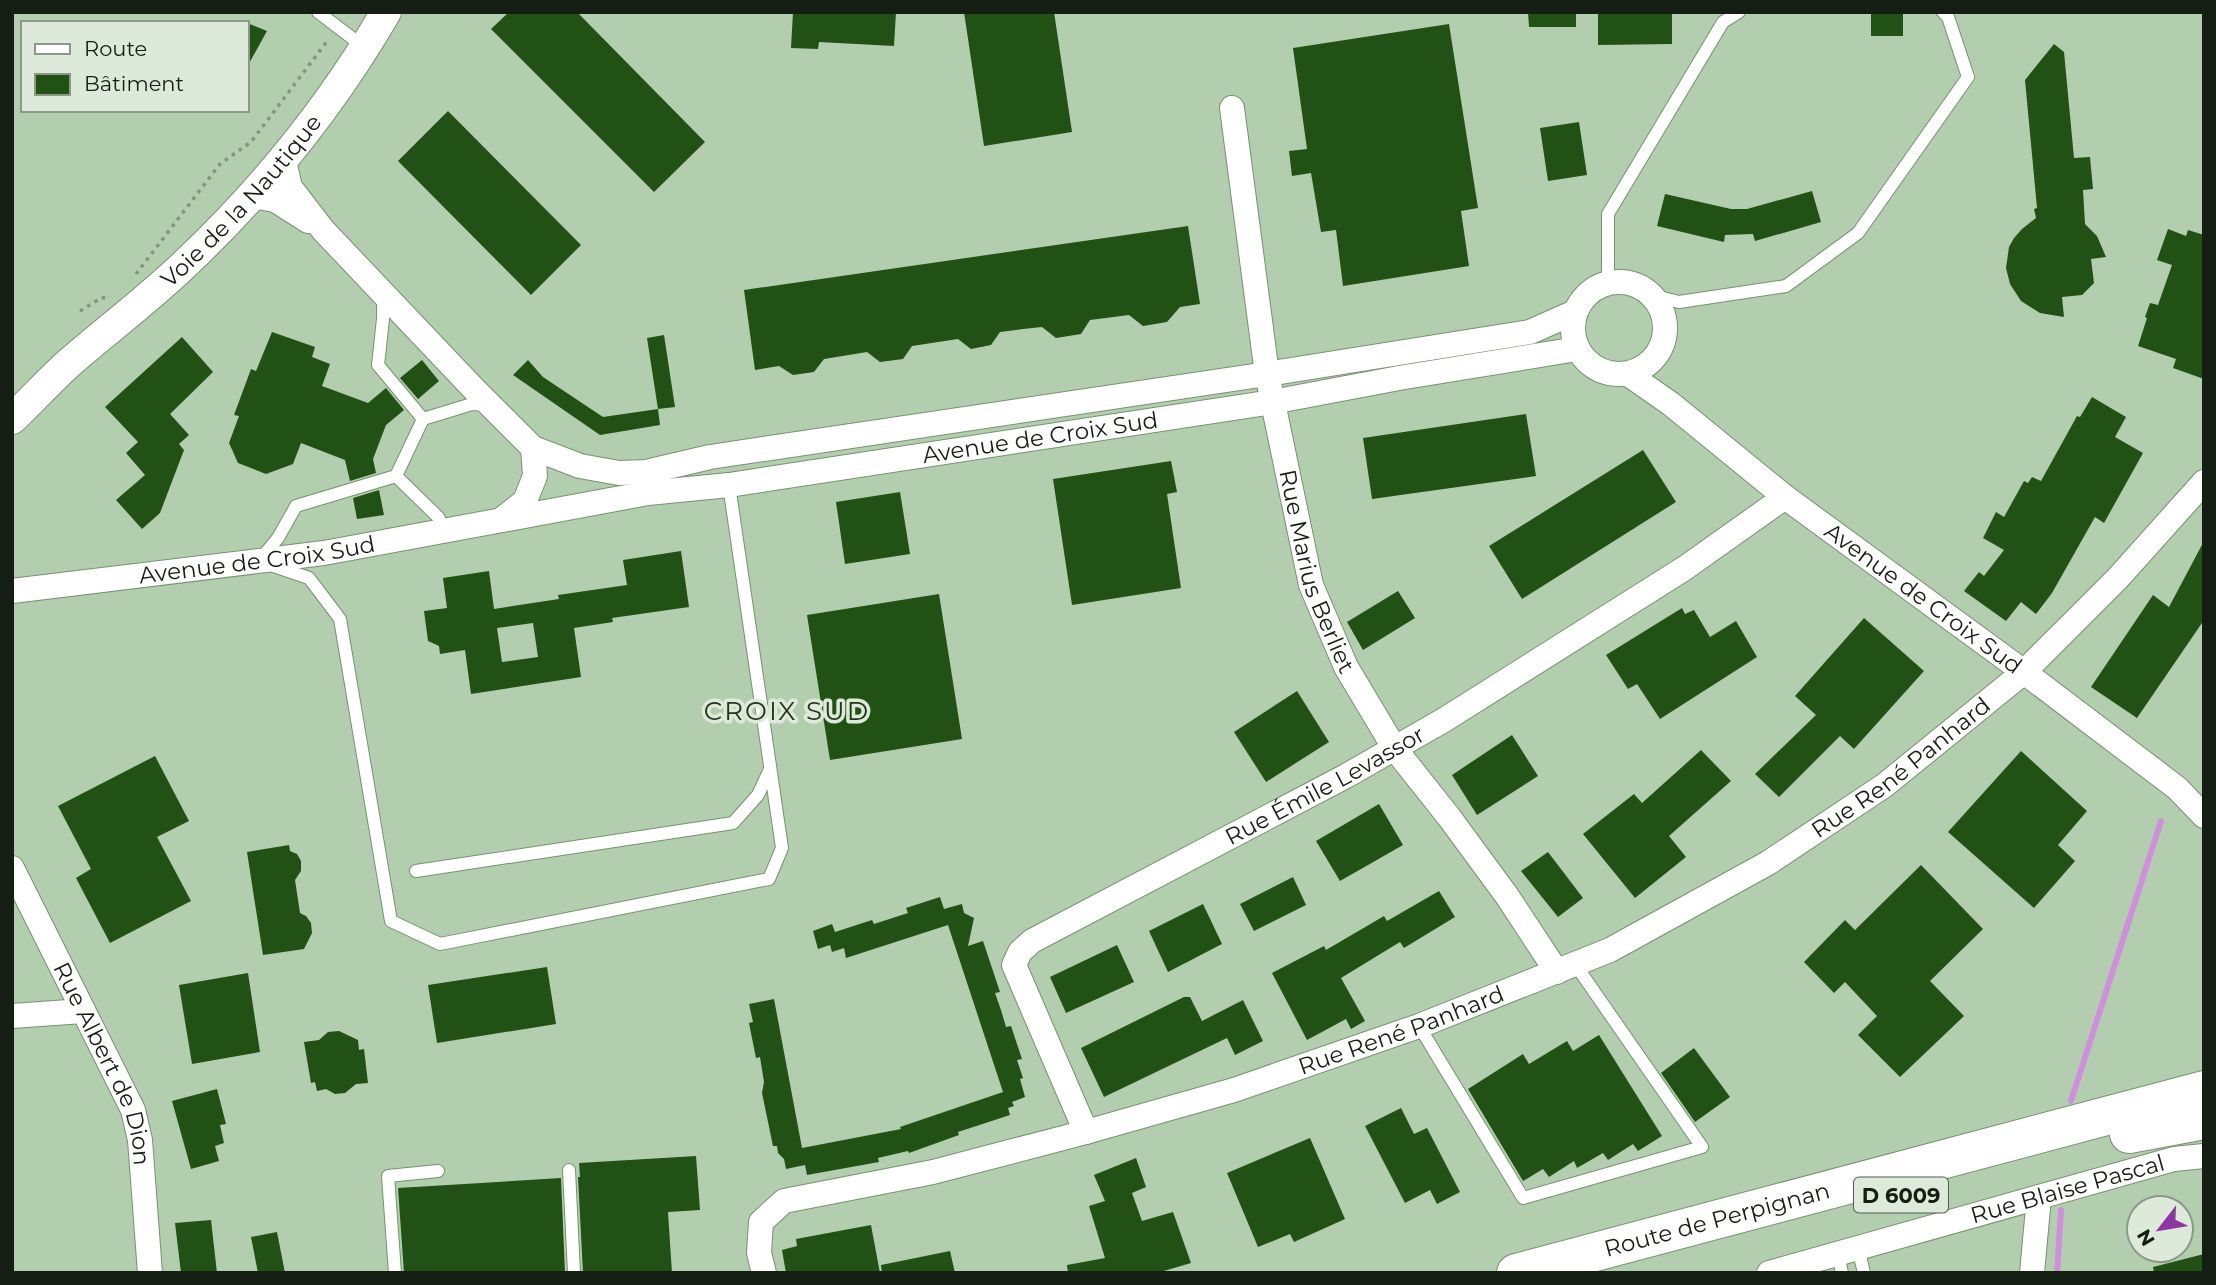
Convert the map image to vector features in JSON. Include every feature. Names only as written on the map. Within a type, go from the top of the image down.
[{"type":"main road","name":"Route de Perpignan","points":[[1516,1273],[2204,1090]]},
{"type":"main road","name":"Route de Perpignan","points":[[1598,1273],[1807,1221],[2036,1157],[2149,1129],[2204,1120]]},
{"type":"street","name":"Voie de la Nautique","points":[[12,419],[68,364],[186,263],[253,196],[284,161],[363,51],[386,12]]},
{"type":"street","name":"Rue Marius Berliet","points":[[1232,108],[1272,402],[1311,585],[1346,667],[1395,749],[1507,897],[1566,968]]},
{"type":"street","name":"Avenue de Croix Sud","points":[[284,161],[290,187],[323,230],[533,448],[580,466],[619,473],[646,472],[710,457],[1530,332],[1575,312]]},
{"type":"street","name":"Avenue de Croix Sud","points":[[253,196],[275,200],[323,230]]},
{"type":"street","points":[[1608,283],[1631,283],[1651,295],[1664,314],[1665,337],[1655,358],[1643,369],[1628,374],[1608,374],[1590,365],[1577,349],[1573,331],[1575,312],[1588,293],[1608,283]]},
{"type":"street","name":"Avenue de Croix Sud","points":[[12,591],[324,553],[648,493],[729,485],[1272,402],[1577,349]]},
{"type":"street","name":"Avenue de Croix Sud","points":[[1655,358],[1656,383],[1671,404]]},
{"type":"street","name":"Voie de la Nautique","points":[[12,395],[68,364]]},
{"type":"street","name":"Avenue de Croix Sud","points":[[1628,374],[1671,404],[1785,497],[2024,672],[2177,789],[2204,816]]},
{"type":"street","name":"Avenue de Croix Sud","points":[[500,520],[525,501],[535,476],[533,448]]},
{"type":"street","name":"Rue René Panhard","points":[[764,1273],[759,1253],[761,1222],[784,1201],[933,1172],[1234,1090],[1419,1026],[1610,950],[1768,863],[1885,785],[2024,672],[2118,578],[2204,482]]},
{"type":"street","name":"Rue Émile Levassor","points":[[1086,1132],[1014,965],[1020,952],[1032,942],[1395,749],[1685,568],[1785,497]]},
{"type":"street","name":"Avenue de Croix Sud","points":[[2177,789],[2204,797]]},
{"type":"street","name":"Rue Albert de Dion","points":[[12,868],[133,1110],[140,1140],[150,1273]]},
{"type":"street","points":[[12,1016],[83,1011]]},
{"type":"street","name":"Rue Blaise Pascal","points":[[1769,1273],[1846,1258],[2039,1197],[2174,1159],[2204,1156]]},
{"type":"street","points":[[2032,1273],[2039,1197]]},
{"type":"lane","points":[[318,12],[356,41],[363,51]]},
{"type":"lane","points":[[1608,283],[1608,214],[1723,22],[1740,12]]},
{"type":"lane","points":[[1651,295],[1679,302],[1786,286],[1858,233],[1968,77],[1948,17],[1943,12]]},
{"type":"lane","points":[[383,294],[378,365],[423,419]]},
{"type":"lane","points":[[489,405],[472,404],[423,419],[396,476],[296,506],[278,538],[259,561],[309,578],[340,619],[391,921],[440,944],[769,879],[782,848],[729,485]]},
{"type":"lane","points":[[396,476],[438,517],[445,531]]},
{"type":"lane","points":[[416,872],[733,823],[758,795],[770,769]]},
{"type":"lane","points":[[1419,1026],[1523,1198],[1702,1147],[1566,968]]},
{"type":"lane","points":[[569,1170],[574,1273]]},
{"type":"lane","points":[[395,1273],[388,1176],[438,1171]]},
{"type":"lane","points":[[1846,1258],[1864,1273]]},
{"type":"path","points":[[130,283],[220,164],[251,142],[338,27]]},
{"type":"path","points":[[79,311],[102,298],[113,296]]},
{"type":"building","points":[[509,12],[577,12],[705,142],[654,192],[491,29]]},
{"type":"building","points":[[793,12],[896,12],[894,46],[819,42],[818,49],[791,48]]},
{"type":"building","points":[[964,12],[1054,12],[1072,132],[984,146]]},
{"type":"building","points":[[1528,12],[1576,12],[1576,27],[1529,27]]},
{"type":"building","points":[[1598,12],[1672,12],[1672,44],[1598,45]]},
{"type":"building","points":[[1871,12],[1903,12],[1903,36],[1871,36]]},
{"type":"building","points":[[248,23],[267,31],[248,65]]},
{"type":"building","points":[[1449,24],[1478,208],[1461,211],[1469,266],[1343,286],[1336,230],[1321,232],[1311,173],[1292,176],[1289,151],[1307,149],[1293,48]]},
{"type":"building","points":[[2054,44],[2064,52],[2074,158],[2090,157],[2093,189],[2083,190],[2085,224],[2097,236],[2106,257],[2091,259],[2094,283],[2082,295],[2062,297],[2064,317],[2040,313],[2021,301],[2010,284],[2006,268],[2009,247],[2014,238],[2036,218],[2025,80]]},
{"type":"building","points":[[448,111],[581,245],[531,295],[398,161]]},
{"type":"building","points":[[1579,122],[1587,175],[1548,181],[1540,128]]},
{"type":"building","points":[[1812,191],[1821,222],[1755,241],[1753,234],[1725,235],[1724,242],[1657,226],[1665,194],[1731,209],[1747,209]]},
{"type":"building","points":[[1188,226],[1200,304],[1180,307],[1167,322],[1143,326],[1129,315],[1090,320],[1081,334],[1056,338],[1042,327],[1023,329],[1000,332],[991,345],[971,349],[958,339],[912,346],[903,359],[880,362],[867,352],[824,359],[814,372],[793,375],[779,366],[755,370],[744,290]]},
{"type":"building","points":[[2168,229],[2186,236],[2188,230],[2204,235],[2204,379],[2173,368],[2176,359],[2138,346],[2150,303],[2158,305],[2172,265],[2157,260]]},
{"type":"building","points":[[272,332],[315,347],[312,357],[330,364],[322,386],[368,403],[386,388],[404,410],[386,425],[373,459],[376,473],[350,481],[345,460],[301,443],[293,464],[266,474],[238,463],[229,443],[239,416],[234,415],[251,369],[256,371]]},
{"type":"building","points":[[664,335],[675,407],[658,409],[647,338]]},
{"type":"building","points":[[182,337],[213,372],[170,414],[189,435],[179,444],[184,450],[160,513],[142,529],[116,500],[145,475],[126,453],[138,442],[105,407]]},
{"type":"building","points":[[422,360],[439,381],[418,399],[400,378]]},
{"type":"building","points":[[528,360],[543,377],[603,417],[658,409],[660,425],[600,435],[513,375]]},
{"type":"building","points":[[2092,397],[2126,417],[2115,437],[2143,453],[2104,523],[2095,517],[2052,593],[2036,614],[2021,602],[2006,621],[1964,591],[1979,572],[1984,576],[2004,550],[1983,538],[1996,512],[2004,517],[2024,481],[2028,483],[2032,477],[2041,481],[2077,416],[2080,417]]},
{"type":"building","points":[[1526,414],[1536,476],[1372,499],[1363,438]]},
{"type":"building","points":[[1643,450],[1676,502],[1522,599],[1489,546]]},
{"type":"building","points":[[1171,461],[1177,492],[1167,494],[1181,588],[1072,605],[1053,479]]},
{"type":"building","points":[[379,490],[384,515],[357,519],[353,498]]},
{"type":"building","points":[[900,492],[910,554],[845,564],[836,502]]},
{"type":"building","points":[[2204,541],[2204,620],[2137,718],[2091,687],[2153,595],[2169,607]]},
{"type":"building","points":[[681,551],[689,607],[612,618],[613,622],[574,628],[581,677],[471,694],[465,650],[440,654],[439,646],[428,641],[424,611],[447,608],[443,578],[489,571],[494,609],[559,599],[558,595],[627,585],[623,560]],"holes":[[[533,623],[538,657],[502,662],[497,628]]]},
{"type":"building","points":[[1398,591],[1415,618],[1363,650],[1347,622]]},
{"type":"building","points":[[939,594],[962,739],[830,760],[807,615]]},
{"type":"building","points":[[1682,608],[1685,614],[1694,610],[1710,637],[1736,621],[1757,657],[1660,719],[1637,684],[1628,689],[1606,655]]},
{"type":"building","points":[[1864,618],[1924,671],[1854,749],[1840,736],[1779,797],[1755,774],[1816,715],[1795,696]]},
{"type":"building","points":[[1297,691],[1329,742],[1266,782],[1234,732]]},
{"type":"building","points":[[1512,735],[1538,776],[1477,815],[1452,775]]},
{"type":"building","points":[[1701,750],[1731,781],[1669,836],[1686,857],[1635,898],[1583,834],[1634,794],[1642,803]]},
{"type":"building","points":[[2021,751],[2087,811],[2058,845],[2075,861],[2034,908],[1948,832]]},
{"type":"building","points":[[155,756],[189,821],[157,837],[191,901],[110,943],[76,878],[91,869],[58,806]]},
{"type":"building","points":[[1379,804],[1403,845],[1340,881],[1316,841]]},
{"type":"building","points":[[289,845],[290,851],[297,854],[301,861],[301,871],[295,880],[300,913],[311,923],[312,933],[304,949],[263,955],[247,852]]},
{"type":"building","points":[[1548,852],[1583,898],[1558,917],[1521,871]]},
{"type":"building","points":[[1921,865],[1983,929],[1930,981],[1964,1016],[1900,1077],[1858,1035],[1877,1016],[1845,982],[1834,993],[1804,962],[1845,920],[1855,930]]},
{"type":"building","points":[[1293,877],[1306,905],[1254,931],[1240,904]]},
{"type":"building","points":[[1439,891],[1455,917],[1404,948],[1400,942],[1341,978],[1365,1021],[1351,1029],[1346,1019],[1307,1040],[1272,973],[1324,946],[1326,950],[1384,916],[1387,921]]},
{"type":"building","points":[[940,897],[944,909],[962,904],[964,913],[974,918],[968,946],[983,941],[1000,992],[995,993],[1006,1027],[1011,1026],[1022,1059],[1017,1060],[1025,1097],[1012,1102],[1014,1106],[1008,1108],[1010,1115],[958,1132],[959,1135],[909,1153],[908,1151],[878,1158],[879,1162],[807,1175],[805,1165],[786,1169],[777,1146],[773,1146],[762,1093],[764,1082],[760,1057],[756,1058],[749,1023],[753,1022],[749,1004],[774,999],[802,1148],[901,1129],[900,1127],[1003,1092],[948,925],[846,958],[844,948],[832,952],[830,945],[818,949],[813,931],[832,924],[835,932],[872,920],[874,924],[908,913],[906,908]]},
{"type":"building","points":[[1203,904],[1222,944],[1168,972],[1149,931]]},
{"type":"building","points":[[1117,945],[1134,982],[1066,1013],[1050,977]]},
{"type":"building","points":[[547,967],[556,1024],[437,1043],[428,985]]},
{"type":"building","points":[[248,973],[260,1052],[192,1064],[179,985]]},
{"type":"building","points":[[1184,997],[1190,997],[1202,1021],[1243,1000],[1263,1041],[1235,1055],[1227,1038],[1104,1097],[1081,1048]]},
{"type":"building","points":[[339,1031],[358,1040],[359,1050],[364,1049],[368,1083],[356,1084],[345,1093],[335,1094],[326,1089],[317,1091],[315,1082],[311,1083],[304,1042],[319,1040],[328,1032]]},
{"type":"building","points":[[1599,1035],[1662,1136],[1638,1151],[1633,1144],[1608,1160],[1603,1153],[1577,1168],[1574,1161],[1549,1177],[1543,1169],[1523,1181],[1468,1089],[1523,1054],[1529,1064],[1567,1041],[1573,1051]]},
{"type":"building","points":[[1694,1048],[1730,1097],[1695,1122],[1661,1073]]},
{"type":"building","points":[[217,1089],[226,1124],[220,1125],[224,1143],[215,1146],[219,1161],[191,1169],[172,1101]]},
{"type":"building","points":[[1401,1108],[1414,1134],[1427,1128],[1460,1192],[1437,1204],[1430,1190],[1405,1203],[1365,1126]]},
{"type":"building","points":[[1310,1138],[1345,1219],[1294,1242],[1290,1234],[1258,1247],[1227,1173]]},
{"type":"building","points":[[696,1156],[700,1210],[668,1212],[672,1273],[583,1273],[579,1163]]},
{"type":"building","points":[[1136,1158],[1146,1187],[1132,1193],[1142,1221],[1173,1212],[1191,1263],[1157,1273],[1068,1273],[1067,1265],[1105,1258],[1089,1206],[1105,1201],[1094,1175]]},
{"type":"building","points":[[561,1178],[565,1273],[404,1273],[398,1188]]},
{"type":"building","points":[[211,1220],[217,1273],[181,1273],[175,1223]]},
{"type":"building","points":[[871,1225],[880,1273],[786,1273],[782,1250],[797,1246],[796,1239]]},
{"type":"building","points":[[277,1232],[285,1273],[258,1273],[251,1237]]},
{"type":"building","points":[[950,1251],[955,1273],[882,1273],[881,1265]]},
{"type":"building","points":[[2204,1254],[2204,1273],[2154,1273],[2153,1267],[2165,1264],[2195,1264],[2195,1256]]},
{"type":"waterway","points":[[2071,1101],[2161,821]]},
{"type":"waterway","points":[[2057,1273],[2061,1210]]},
{"type":"district","name":"CROIX SUD","points":[[787,711]]}]
